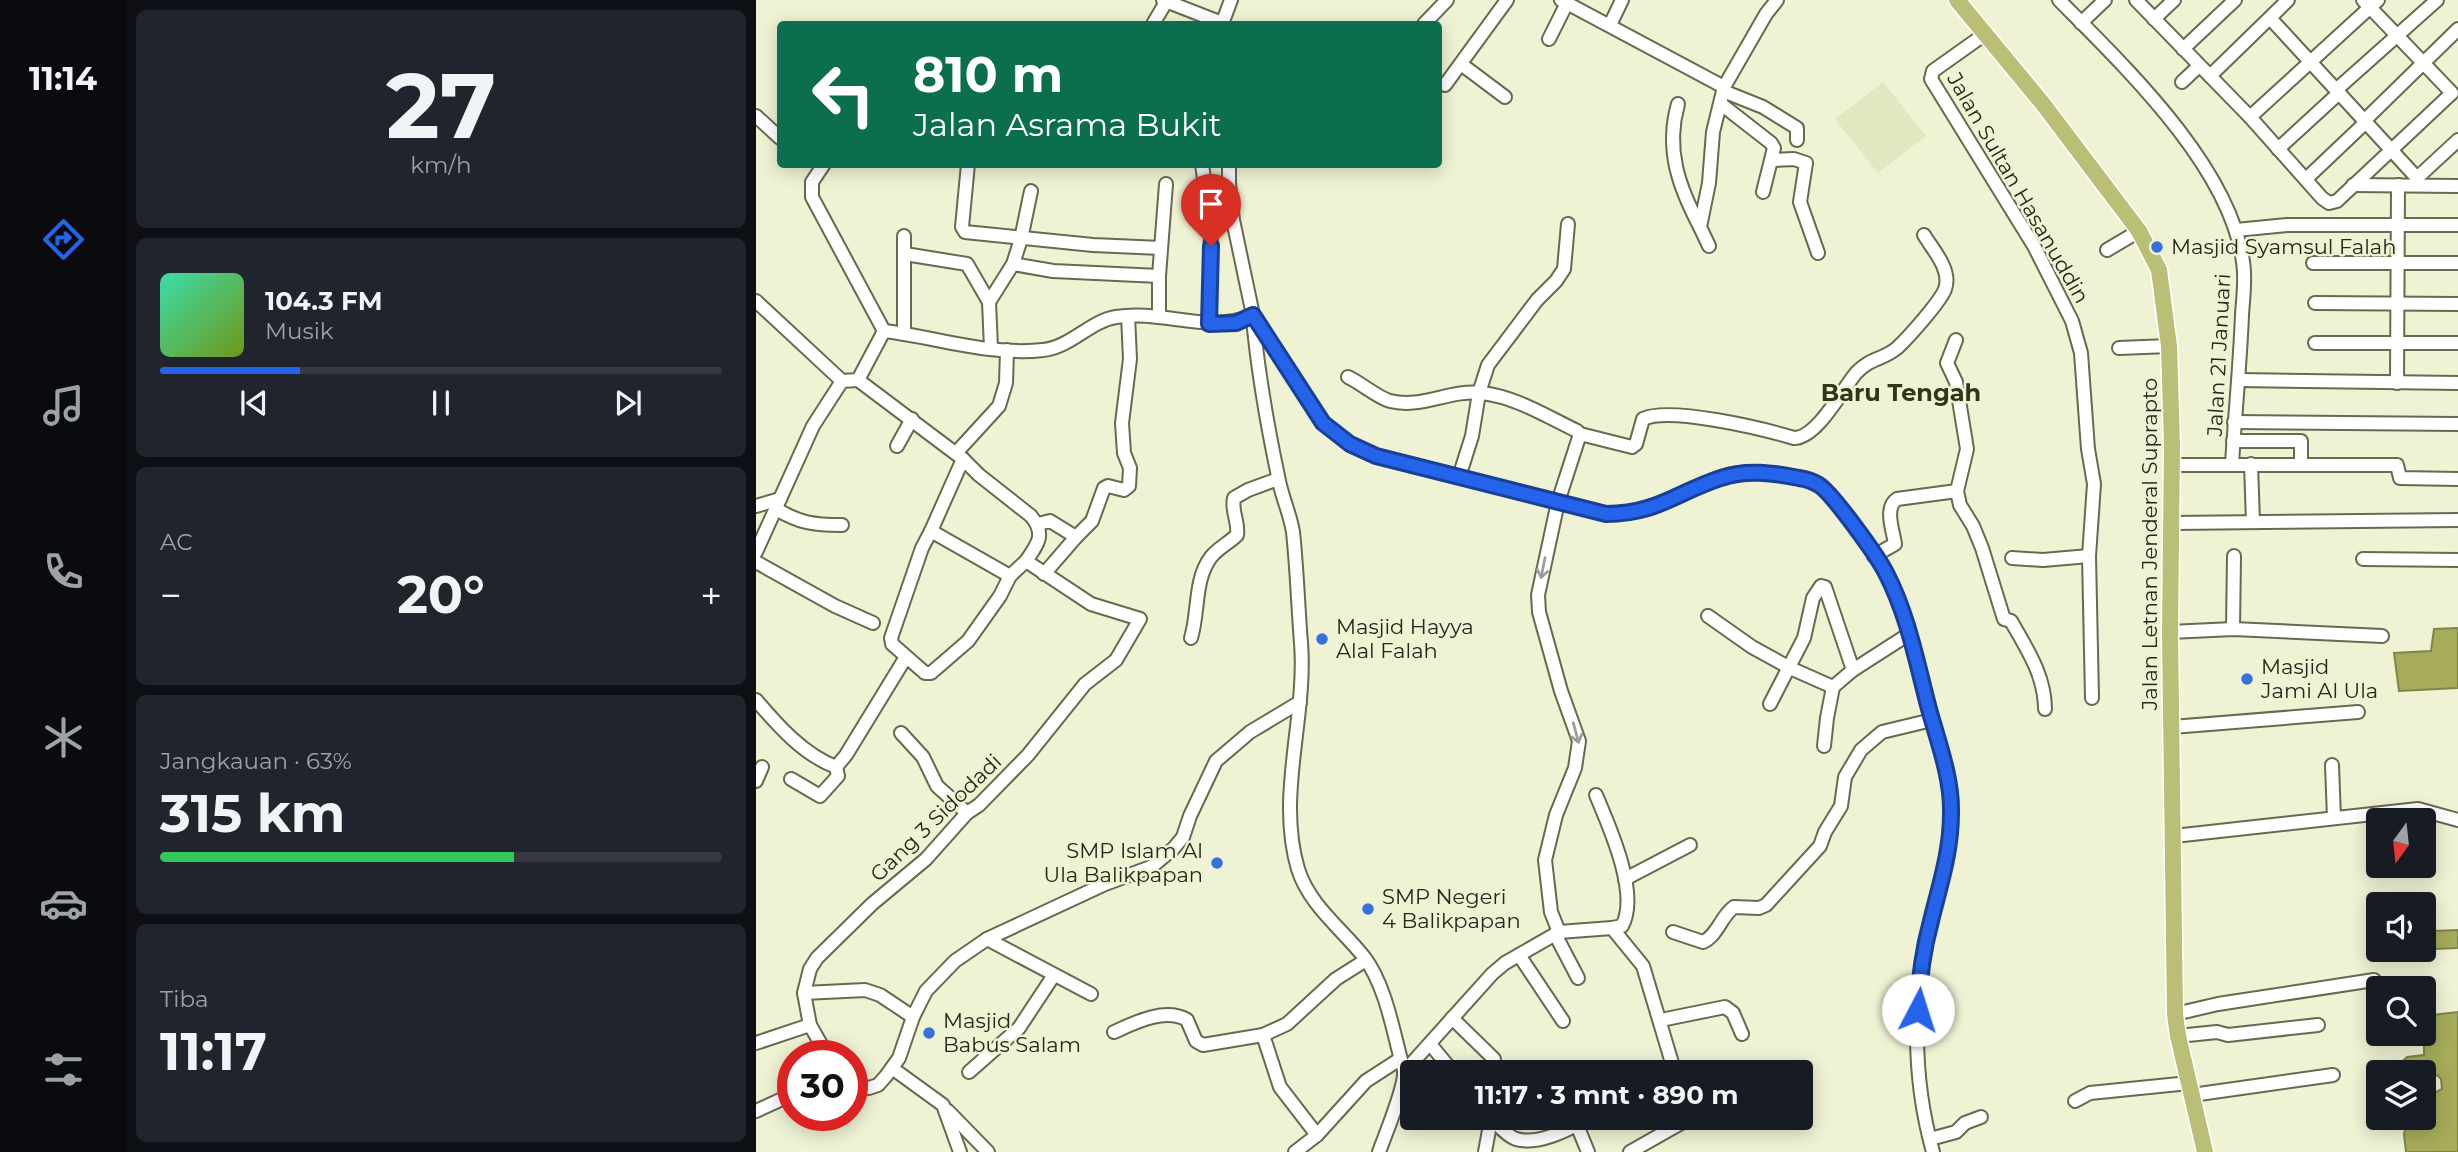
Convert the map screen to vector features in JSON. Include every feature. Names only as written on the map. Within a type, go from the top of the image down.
[{"type":"main road","name":"Jalan Letnan Jenderal Suprapto","points":[[1957,0],[2043,104],[2139,231],[2159,271],[2169,346],[2172,465],[2170,632],[2175,1014],[2205,1152]]},
{"type":"street","points":[[1223,21],[1231,0]]},
{"type":"street","points":[[1427,21],[1447,0]]},
{"type":"street","points":[[1445,85],[1507,0]]},
{"type":"street","points":[[1609,25],[1622,0]]},
{"type":"street","points":[[1700,228],[1709,183],[1713,132],[1723,94],[1766,14],[1777,0]]},
{"type":"street","name":"Jalan 21 Januari","points":[[2059,0],[2117,60],[2197,153],[2224,199],[2236,230],[2244,273],[2232,464],[2172,465]]},
{"type":"street","points":[[2081,23],[2105,0]]},
{"type":"street","points":[[2136,0],[2329,203],[2337,201],[2456,93],[2421,63],[2370,2],[2311,62],[2250,117]]},
{"type":"street","points":[[2154,19],[2174,0]]},
{"type":"street","points":[[2183,49],[2235,0]]},
{"type":"street","points":[[2210,76],[2288,0]]},
{"type":"street","points":[[2278,149],[2437,0]]},
{"type":"street","points":[[1155,21],[1165,1],[1215,21]]},
{"type":"street","points":[[1549,39],[1564,1],[1723,94],[1763,107],[1795,126],[1798,130],[1797,140]]},
{"type":"street","points":[[2270,18],[2417,178],[2458,140]]},
{"type":"street","points":[[2306,179],[2458,29]]},
{"type":"street","name":"Jalan Sultan Hasanuddin","points":[[1985,34],[1933,71],[1931,79],[2034,246],[2072,321],[2081,353],[2094,484],[2089,556]]},
{"type":"street","points":[[1461,64],[1505,97]]},
{"type":"street","points":[[2182,82],[2199,66]]},
{"type":"street","points":[[1723,94],[1774,148],[1763,192]]},
{"type":"street","points":[[1678,104],[1672,138],[1677,173],[1686,200],[1709,246]]},
{"type":"street","points":[[756,116],[777,135]]},
{"type":"street","points":[[1772,160],[1794,159],[1806,163],[1800,202],[1818,253]]},
{"type":"street","points":[[817,168],[812,182],[812,197],[884,331]]},
{"type":"street","points":[[968,168],[962,227],[965,232],[1021,239],[1161,248]]},
{"type":"street","points":[[1203,168],[1211,230],[1209,324]]},
{"type":"street","points":[[1229,168],[1233,220],[1253,315],[1259,371],[1278,479],[1293,530],[1301,645],[1300,702],[1289,804],[1290,838],[1299,872],[1307,888],[1366,960],[1387,1005],[1401,1060]]},
{"type":"street","points":[[1159,316],[1159,276],[1166,184]]},
{"type":"street","points":[[2353,185],[2458,187]]},
{"type":"street","points":[[2397,383],[2398,185]]},
{"type":"street","points":[[989,302],[1013,264],[1031,191]]},
{"type":"street","points":[[1459,477],[1472,436],[1479,393],[1488,365],[1564,269],[1569,223]]},
{"type":"street","points":[[2236,230],[2287,225],[2458,225]]},
{"type":"street","points":[[2107,250],[2139,231]]},
{"type":"street","points":[[1349,377],[1369,387],[1380,397],[1405,403],[1429,401],[1455,394],[1479,393],[1519,402],[1580,434],[1632,447],[1636,444],[1643,419],[1653,416],[1711,419],[1794,438],[1805,436],[1819,423],[1869,360],[1895,349],[1940,299],[1946,288],[1946,277],[1942,264],[1924,235]]},
{"type":"street","points":[[904,236],[904,334]]},
{"type":"street","points":[[905,254],[967,264],[989,302],[991,348]]},
{"type":"street","points":[[2313,262],[2458,263]]},
{"type":"street","points":[[1013,264],[1053,271],[1159,276]]},
{"type":"street","points":[[756,301],[842,381],[858,380],[912,419],[960,456],[1038,524],[1041,533],[1036,548],[1010,576],[1000,596],[968,641],[931,673],[920,671],[892,644],[891,632],[960,456],[999,406],[1006,383],[1007,350]]},
{"type":"street","points":[[2315,303],[2458,304]]},
{"type":"street","points":[[884,331],[1007,350],[1046,350],[1074,339],[1101,322],[1115,317],[1159,316],[1209,324],[1236,323],[1253,315]]},
{"type":"street","points":[[1253,315],[1323,423],[1350,444],[1376,456],[1606,514],[1630,514],[1651,509],[1722,477],[1751,472],[1804,479],[1819,485],[1832,496],[1886,572],[1909,634],[1945,767],[1952,809],[1950,843],[1942,884],[1930,922],[1919,987],[1919,1083],[1932,1146],[1953,1134],[1965,1123],[1981,1117]]},
{"type":"street","points":[[1026,561],[1044,574],[1092,521],[1104,488],[1108,486],[1125,490],[1130,481],[1122,439],[1123,407],[1130,359],[1128,316]]},
{"type":"street","points":[[858,380],[884,331]]},
{"type":"street","points":[[1956,340],[1947,363],[1956,382],[1967,449],[1957,491],[1960,505],[1982,548],[2004,619],[2011,621],[2032,658],[2045,692],[2045,709]]},
{"type":"street","points":[[2315,343],[2458,342]]},
{"type":"street","points":[[2119,348],[2169,346]]},
{"type":"street","points":[[2239,380],[2458,383]]},
{"type":"street","points":[[756,552],[813,426],[842,381]]},
{"type":"street","points":[[897,446],[912,419]]},
{"type":"street","points":[[2234,422],[2458,424]]},
{"type":"street","points":[[2300,423],[2301,465]]},
{"type":"street","points":[[1578,978],[1557,933],[1551,912],[1545,860],[1556,815],[1575,768],[1579,741],[1561,691],[1539,612],[1538,595],[1558,502],[1580,434]]},
{"type":"street","points":[[2234,441],[2301,441]]},
{"type":"street","points":[[2232,464],[2396,466],[2400,478],[2458,479]]},
{"type":"street","points":[[2251,464],[2253,522]]},
{"type":"street","points":[[1191,638],[1197,620],[1202,573],[1213,554],[1237,535],[1238,526],[1232,508],[1234,498],[1278,479]]},
{"type":"street","points":[[1874,556],[1895,544],[1889,509],[1893,502],[1898,499],[1957,491]]},
{"type":"street","points":[[756,506],[778,504],[797,521],[814,525],[842,525]]},
{"type":"street","points":[[2172,523],[2458,520]]},
{"type":"street","points":[[1038,524],[1050,521],[1076,537]]},
{"type":"street","points":[[931,531],[1010,576]]},
{"type":"street","points":[[2012,558],[2043,560],[2089,556],[2092,698]]},
{"type":"street","points":[[2233,629],[2234,556]]},
{"type":"street","points":[[2363,559],[2458,560]]},
{"type":"street","points":[[756,562],[873,624]]},
{"type":"street","name":"Gang 3 Sidodadi","points":[[804,993],[810,969],[817,958],[872,904],[926,859],[967,813],[979,805],[1028,755],[1085,684],[1116,660],[1128,643],[1140,619],[1091,604],[1044,574]]},
{"type":"street","points":[[1770,704],[1804,638],[1813,598],[1818,588],[1823,586],[1853,670]]},
{"type":"street","points":[[1708,616],[1752,648],[1833,687]]},
{"type":"street","points":[[2170,632],[2233,629],[2382,636]]},
{"type":"street","points":[[1824,746],[1833,687],[1853,670],[1909,634]]},
{"type":"street","points":[[836,767],[906,657]]},
{"type":"street","points":[[868,1085],[878,1085],[892,1068],[899,1058],[913,1017],[926,991],[956,961],[987,939],[1105,884],[1150,867],[1173,849],[1183,837],[1216,761],[1250,732],[1300,702]]},
{"type":"street","points":[[757,703],[822,762],[836,767]]},
{"type":"street","points":[[2172,727],[2358,712]]},
{"type":"street","points":[[1673,932],[1703,942],[1713,936],[1734,906],[1759,908],[1766,905],[1820,846],[1841,806],[1845,777],[1861,750],[1882,732],[1932,719]]},
{"type":"street","points":[[901,733],[923,757],[937,786],[967,813]]},
{"type":"street","points":[[2332,765],[2334,818]]},
{"type":"street","points":[[756,781],[762,767]]},
{"type":"street","points":[[791,779],[820,796],[838,776],[836,767]]},
{"type":"street","points":[[1409,1060],[1430,1044],[1492,974],[1518,955],[1557,933],[1622,926],[1626,919],[1625,879],[1615,838],[1596,795]]},
{"type":"street","points":[[2174,836],[2418,809],[2458,820]]},
{"type":"street","points":[[1625,879],[1690,845]]},
{"type":"street","points":[[1612,928],[1643,966],[1672,1060]]},
{"type":"street","points":[[987,939],[1091,994]]},
{"type":"street","points":[[1518,955],[1563,1021]]},
{"type":"street","points":[[1114,1032],[1146,1017],[1175,1015],[1187,1020],[1196,1041],[1203,1045],[1263,1034],[1287,1024],[1336,979],[1366,960]]},
{"type":"street","points":[[969,1072],[1019,1028],[1054,975]]},
{"type":"street","points":[[2175,1014],[2218,1004],[2366,981]]},
{"type":"street","points":[[818,1040],[810,1025],[804,993],[864,990],[880,995],[913,1017]]},
{"type":"street","points":[[1661,1020],[1725,1007],[1733,1013],[1742,1034]]},
{"type":"street","points":[[1452,1018],[1494,1059]]},
{"type":"street","points":[[2178,1037],[2217,1032],[2228,1035],[2318,1024]]},
{"type":"street","points":[[756,1042],[810,1025]]},
{"type":"street","points":[[1263,1034],[1280,1087],[1317,1135]]},
{"type":"street","points":[[1430,1044],[1443,1060]]},
{"type":"street","points":[[1295,1152],[1317,1135],[1366,1081],[1400,1066]]},
{"type":"street","points":[[892,1068],[943,1105],[988,1152]]},
{"type":"street","points":[[1378,1152],[1391,1120],[1400,1075]]},
{"type":"street","points":[[2075,1101],[2090,1093],[2191,1089],[2333,1075]]},
{"type":"street","points":[[756,1111],[777,1101]]},
{"type":"street","points":[[943,1105],[960,1152]]},
{"type":"street","points":[[1485,1152],[1489,1130]]},
{"type":"street","points":[[1504,1130],[1514,1139],[1525,1141],[1564,1130]]},
{"type":"street","points":[[1579,1130],[1588,1152]]},
{"type":"street","points":[[1630,1152],[1669,1130]]},
{"type":"shaded area","points":[[1883,82],[1926,136],[1878,173],[1835,119]]},
{"type":"shaded area","points":[[2458,628],[2458,688],[2399,691],[2394,653],[2431,651],[2434,629]]},
{"type":"shaded area","points":[[2458,930],[2458,948],[2436,949],[2436,931]]},
{"type":"shaded area","points":[[2458,1012],[2458,1152],[2406,1152],[2405,1130],[2436,1130],[2436,1092],[2442,1089],[2441,1079],[2436,1075],[2436,1060],[2404,1060],[2407,1057],[2424,1055],[2424,1046],[2436,1046],[2436,1015]]},
{"type":"place","name":"Masjid Syamsul Falah","points":[[2157,247]]},
{"type":"place","name":"Masjid Hayya Alal Falah","points":[[1322,639]]},
{"type":"place","name":"Masjid Jami Al Ula","points":[[2247,679]]},
{"type":"place","name":"SMP Islam Al Ula Balikpapan","points":[[1217,863]]},
{"type":"place","name":"SMP Negeri 4 Balikpapan","points":[[1368,909]]},
{"type":"place","name":"Masjid Babus Salam","points":[[929,1033]]},
{"type":"district","name":"Baru Tengah","points":[[1901,393]]},
{"type":"route","points":[[1211,246],[1209,324],[1236,323],[1253,315],[1323,423],[1350,444],[1376,456],[1606,514],[1630,514],[1651,509],[1722,477],[1751,472],[1804,479],[1819,485],[1832,496],[1886,572],[1909,634],[1945,767],[1952,809],[1950,843],[1942,884],[1930,922],[1919,987],[1918,1010]]}]
